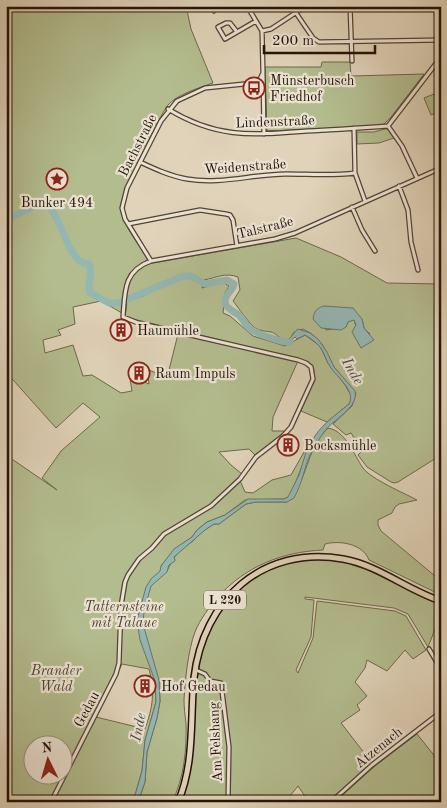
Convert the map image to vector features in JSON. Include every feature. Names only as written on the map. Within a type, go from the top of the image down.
[{"type":"main road","name":"L 220","points":[[178,802],[183,791],[188,763],[195,670],[198,655],[206,631],[226,598],[249,578],[287,561],[323,557],[344,559],[365,565],[441,601]]},
{"type":"street","points":[[247,6],[262,31],[264,134]]},
{"type":"street","points":[[262,31],[272,29],[306,6]]},
{"type":"street","points":[[350,6],[352,61]]},
{"type":"street","points":[[296,13],[313,38],[319,42],[441,40]]},
{"type":"street","points":[[237,32],[230,23],[226,23],[218,28],[225,39],[256,21]]},
{"type":"street","points":[[417,178],[402,146],[388,126],[441,57]]},
{"type":"street","name":"Bachstraße","points":[[152,261],[128,224],[123,213],[122,203],[127,188],[168,109],[177,101],[205,88],[254,83],[260,79],[263,73]]},
{"type":"street","name":"Lindenstraße","points":[[168,109],[191,122],[235,134],[264,134],[388,126]]},
{"type":"street","points":[[354,128],[355,173],[365,201]]},
{"type":"street","name":"Weidenstraße","points":[[140,162],[171,175],[206,181],[274,174],[334,175],[355,173]]},
{"type":"street","name":"Talstraße","points":[[119,651],[121,606],[125,582],[132,568],[164,534],[211,506],[240,479],[256,457],[284,436],[291,427],[313,379],[311,367],[298,360],[158,328],[124,318],[125,294],[131,274],[139,267],[152,261],[276,239],[295,233],[441,168]]},
{"type":"street","points":[[399,186],[408,210],[411,242],[418,270]]},
{"type":"street","points":[[352,207],[375,251]]},
{"type":"street","points":[[128,224],[200,210],[226,214],[230,215],[233,220],[237,246]]},
{"type":"street","points":[[428,649],[441,669]]},
{"type":"street","name":"Gedau","points":[[51,802],[108,691],[119,663],[119,651]]},
{"type":"street","name":"Am Felshang","points":[[195,670],[205,674],[210,681],[222,683],[229,747],[228,802]]},
{"type":"street","name":"Atzenach","points":[[331,802],[372,765],[441,712]]},
{"type":"green space","points":[[6,6],[186,6],[191,29],[213,83],[183,95],[168,105],[149,139],[122,201],[122,215],[148,259],[130,273],[127,279],[122,313],[101,301],[73,307],[75,324],[58,330],[61,335],[43,340],[45,353],[73,345],[83,376],[92,375],[121,393],[132,391],[130,379],[134,378],[149,384],[147,369],[167,378],[178,334],[298,361],[273,417],[272,431],[286,431],[283,435],[256,456],[249,449],[219,452],[242,474],[239,478],[245,492],[253,493],[272,480],[291,475],[308,445],[310,446],[291,494],[284,499],[245,500],[225,515],[207,522],[192,537],[174,550],[161,566],[164,574],[175,560],[174,558],[179,551],[193,541],[200,533],[214,524],[219,524],[246,504],[256,502],[287,502],[302,479],[316,444],[328,428],[334,430],[345,439],[367,472],[380,481],[417,500],[399,504],[392,513],[378,520],[378,525],[381,531],[441,581],[441,595],[369,560],[362,550],[344,543],[325,544],[323,550],[293,554],[253,569],[240,577],[218,597],[208,609],[195,632],[185,684],[186,733],[184,763],[172,802],[138,802],[145,782],[147,752],[160,701],[159,680],[155,681],[156,702],[145,740],[142,771],[133,802],[6,802],[6,455],[57,490],[42,478],[61,451],[100,417],[83,403],[56,428],[6,372]],"holes":[[[122,664],[149,669],[152,700],[145,729],[96,717]]]},
{"type":"green space","points":[[322,62],[350,62],[351,76],[424,74],[384,124],[373,127],[267,131],[265,67],[321,67]]},
{"type":"green space","points":[[434,94],[441,111],[431,115],[424,98]]},
{"type":"green space","points":[[388,129],[394,138],[379,143],[357,144],[357,132],[374,132]]},
{"type":"green space","points":[[296,238],[341,257],[387,283],[441,284],[441,455],[394,483],[367,467],[358,455],[362,451],[351,433],[346,435],[333,424],[352,406],[356,393],[334,367],[322,344],[312,334],[303,329],[294,332],[290,339],[284,341],[276,334],[253,327],[233,301],[240,290],[238,277],[225,275],[204,280],[202,288],[223,282],[229,286],[225,293],[223,313],[230,316],[253,336],[285,346],[305,335],[320,346],[328,363],[352,397],[349,404],[327,422],[301,411],[314,377],[314,372],[312,367],[299,359],[125,317],[127,302],[146,295],[145,291],[126,297],[132,277],[147,264]],"holes":[[[324,306],[362,319],[364,328],[370,334],[361,348],[354,319],[348,322],[346,327],[326,330]]]},
{"type":"green space","points":[[322,559],[343,562],[368,570],[434,602],[441,603],[441,614],[428,647],[408,614],[394,608],[305,597],[305,599],[314,600],[311,637],[296,670],[298,673],[313,638],[317,601],[395,611],[406,616],[426,650],[413,659],[405,650],[387,671],[367,660],[365,668],[355,682],[367,696],[357,705],[360,710],[341,723],[372,763],[329,802],[309,802],[298,786],[285,802],[180,802],[190,771],[194,739],[198,666],[214,622],[237,592],[266,572],[283,565]]},
{"type":"green space","points":[[417,734],[441,764],[441,802],[335,802],[375,766]]},
{"type":"water","points":[[324,306],[353,308],[362,319],[364,328],[374,340],[361,348],[352,332],[356,325],[354,320],[348,322],[346,327],[341,330],[321,328],[313,319],[316,310]]},
{"type":"water","points":[[298,329],[310,333],[318,339],[334,367],[355,391],[353,403],[328,427],[315,445],[294,498],[287,502],[256,502],[246,504],[219,524],[214,524],[205,530],[174,557],[175,561],[169,565],[167,572],[151,586],[144,611],[143,624],[159,680],[160,701],[147,752],[145,782],[138,802],[133,802],[142,771],[145,740],[156,702],[155,681],[140,640],[137,620],[146,587],[151,579],[160,571],[161,566],[174,549],[192,537],[207,522],[225,515],[248,499],[284,499],[288,497],[312,441],[320,429],[349,404],[351,399],[345,385],[329,366],[322,349],[317,343],[305,335],[297,339],[295,337],[288,344],[280,343],[282,340],[287,340]]},
{"type":"waterway","name":"Inde","points":[[6,218],[17,215],[36,205],[46,203],[56,217],[76,257],[81,262],[89,264],[91,272],[90,293],[109,303],[119,303],[183,276],[191,276],[205,284],[227,280],[234,284],[225,299],[226,305],[229,308],[239,315],[252,330],[262,335],[290,342]]},
{"type":"place","name":"Münsterbusch Friedhof","points":[[254,88]]},
{"type":"place","name":"Bunker 494","points":[[57,179]]},
{"type":"place","name":"Haumühle","points":[[121,330]]},
{"type":"place","name":"Raum Impuls","points":[[139,373]]},
{"type":"place","name":"Bocksmühle","points":[[288,445]]},
{"type":"place","name":"Hof Gedau","points":[[145,686]]},
{"type":"park label","name":"Tatternsteine mit Talaue","points":[[124,614]]},
{"type":"park label","name":"Brander Wald","points":[[56,678]]}]
